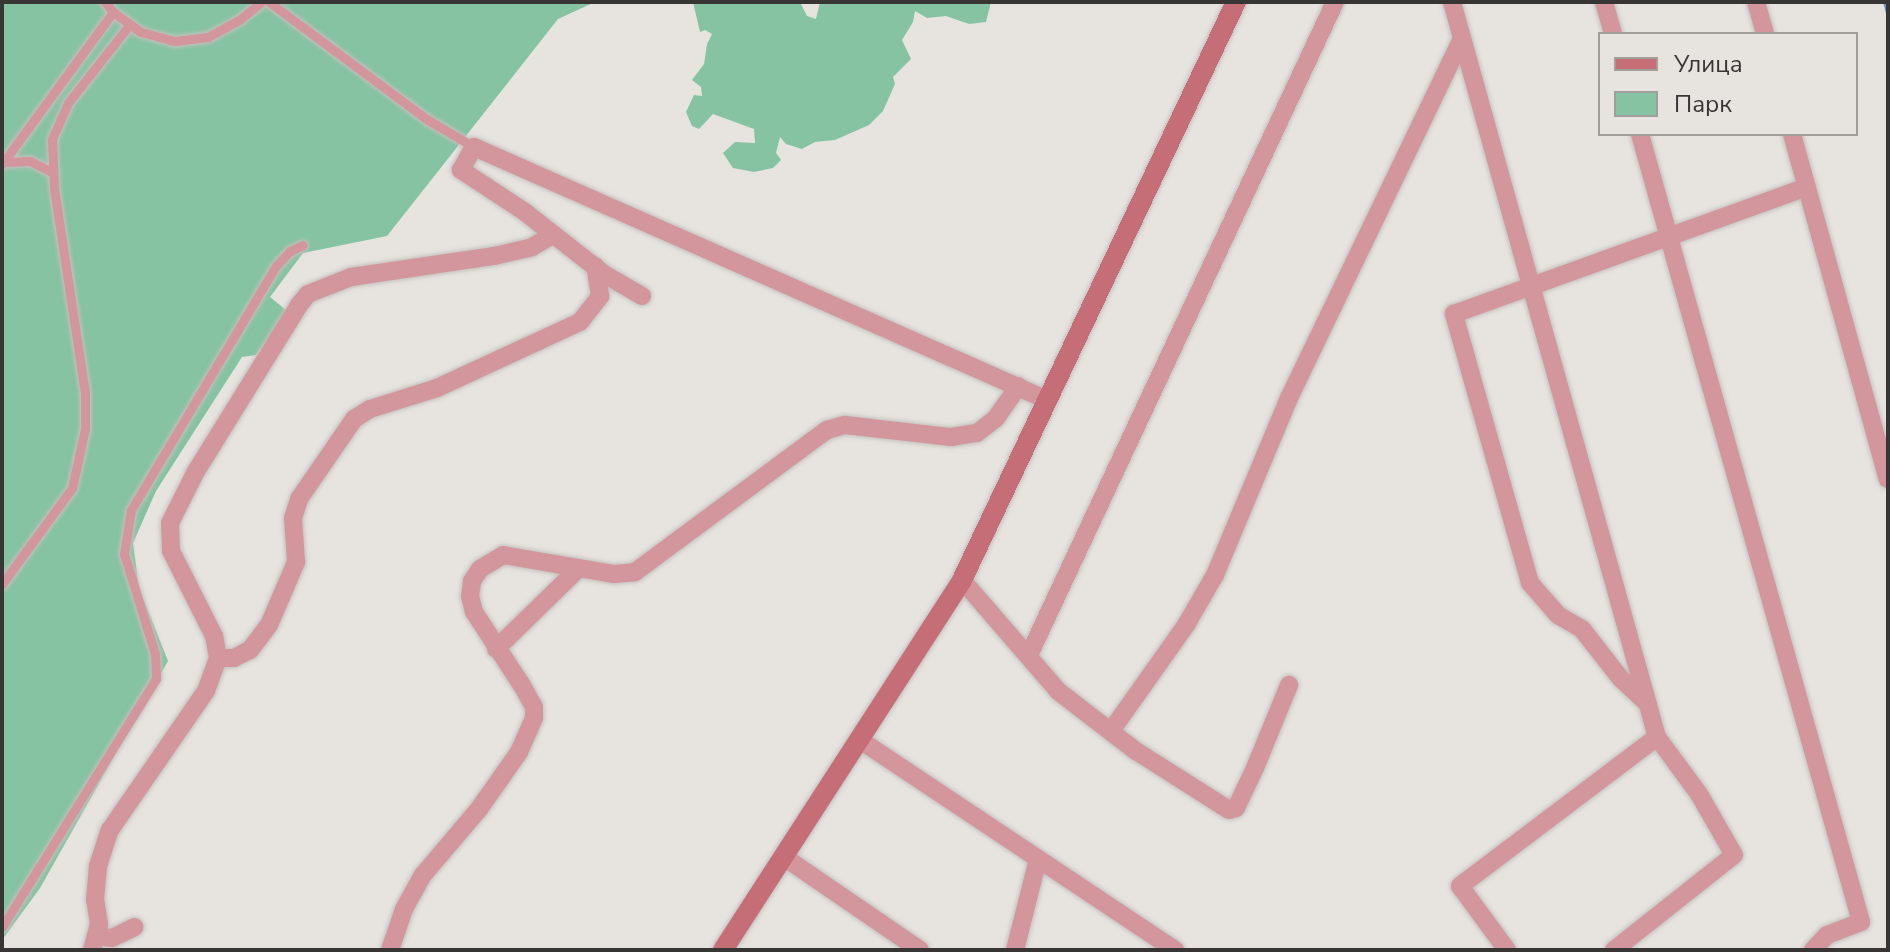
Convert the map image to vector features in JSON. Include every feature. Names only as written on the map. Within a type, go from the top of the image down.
[{"type":"main road","points":[[723,950],[962,580],[1045,399],[1236,2]]},
{"type":"street","points":[[1029,655],[1335,2]]},
{"type":"street","points":[[1452,2],[1657,737],[1699,794],[1734,855],[1614,950]]},
{"type":"street","points":[[1604,2],[1612,32]]},
{"type":"street","points":[[1756,2],[1764,32]]},
{"type":"street","points":[[1111,731],[1186,625],[1215,575],[1289,398],[1462,39]]},
{"type":"street","points":[[1641,136],[1861,922],[1827,935],[1813,950]]},
{"type":"street","points":[[1793,136],[1888,479]]},
{"type":"street","points":[[642,296],[461,170],[474,147],[1045,399]]},
{"type":"street","points":[[1649,705],[1621,679],[1582,629],[1558,615],[1530,583],[1454,314],[1807,187]]},
{"type":"street","points":[[135,927],[98,945],[96,881],[110,830],[126,802],[198,703],[218,658],[214,636],[171,551],[170,523],[195,473],[308,294],[351,277],[494,256],[532,247],[553,235]]},
{"type":"street","points":[[218,658],[234,658],[250,650],[269,625],[296,562],[293,518],[299,499],[354,419],[370,409],[437,388],[580,322],[600,296],[595,266]]},
{"type":"street","points":[[390,950],[404,909],[423,875],[479,809],[531,732],[534,707],[474,612],[470,596],[472,581],[480,569],[503,555],[614,574],[642,568],[707,515],[827,430],[845,425],[951,437],[977,433],[996,418],[1018,386]]},
{"type":"street","points":[[496,649],[578,569]]},
{"type":"street","points":[[962,580],[1058,691],[1111,731],[1233,810],[1255,768],[1289,685]]},
{"type":"street","points":[[1507,950],[1460,886],[1657,737]]},
{"type":"street","points":[[860,740],[1175,950]]},
{"type":"street","points":[[784,857],[920,950]]},
{"type":"street","points":[[1015,950],[1038,859]]},
{"type":"lane","points":[[105,2],[113,12],[141,32],[175,41],[208,37],[239,20],[261,2]]},
{"type":"lane","points":[[269,2],[428,120],[474,147]]},
{"type":"lane","points":[[3,163],[113,12]]},
{"type":"lane","points":[[2,584],[72,488],[85,429],[85,393],[52,172],[52,139],[68,103],[130,24]]},
{"type":"lane","points":[[3,163],[30,161],[52,172]]},
{"type":"lane","points":[[2,927],[156,679],[155,654],[124,554],[131,510],[276,266],[290,251],[303,245]]},
{"type":"green space","points":[[2,2],[595,2],[558,19],[387,236],[303,253],[270,297],[286,310],[284,317],[256,355],[242,357],[156,491],[133,543],[139,588],[168,661],[40,888],[2,940]]},
{"type":"green space","points":[[693,2],[800,2],[807,16],[816,19],[820,2],[991,2],[986,22],[969,24],[946,16],[927,18],[915,11],[913,22],[902,40],[911,59],[893,77],[895,84],[883,111],[869,125],[835,140],[815,142],[802,149],[786,144],[780,137],[776,153],[781,160],[773,168],[754,172],[733,168],[723,153],[735,142],[755,143],[754,129],[713,114],[699,129],[692,126],[686,112],[694,95],[702,96],[701,87],[692,80],[704,64],[712,34],[705,30],[700,32]]},
{"type":"waterway","points":[[1885,2],[1888,13]]}]
